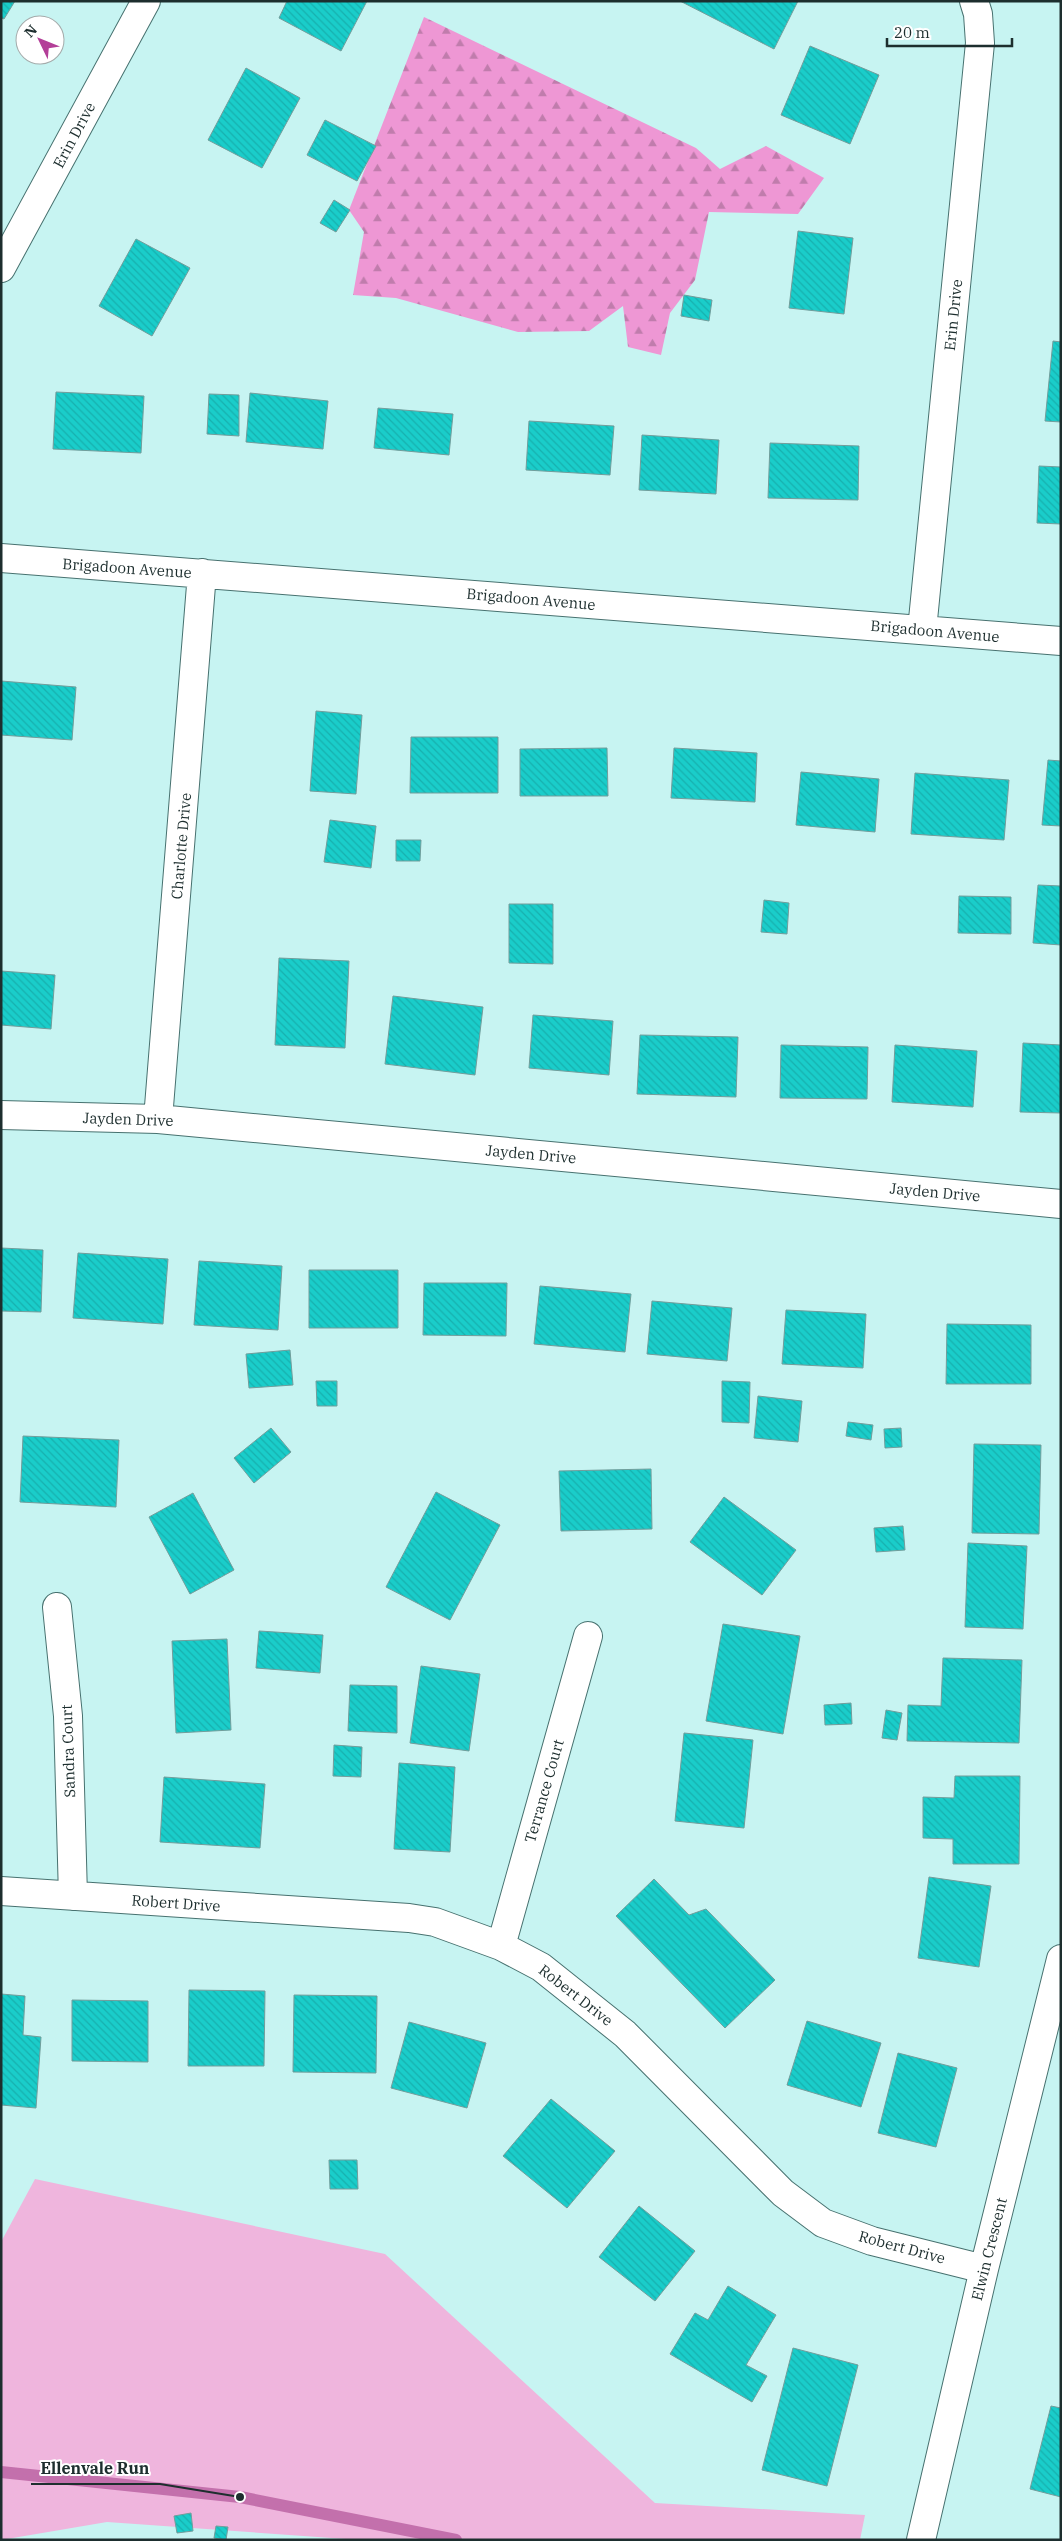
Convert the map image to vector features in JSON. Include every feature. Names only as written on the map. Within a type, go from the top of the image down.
[{"type":"street","name":"Erin Drive","points":[[1,268],[146,1]]},
{"type":"street","name":"Erin Drive","points":[[922,630],[980,43],[978,14],[974,1]]},
{"type":"street","name":"Brigadoon Avenue","points":[[1,558],[1061,641]]},
{"type":"street","name":"Charlotte Drive","points":[[158,1119],[202,573]]},
{"type":"street","name":"Jayden Drive","points":[[1,1114],[158,1119],[1061,1204]]},
{"type":"street","name":"Sandra Court","points":[[58,1607],[68,1716],[73,1896]]},
{"type":"street","name":"Terrance Court","points":[[501,1946],[588,1636]]},
{"type":"street","name":"Robert Drive","points":[[1,1890],[409,1918],[435,1922],[501,1946],[541,1967],[626,2034],[783,2193],[823,2222],[872,2241],[984,2269]]},
{"type":"street","name":"Elwin Crescent","points":[[921,2540],[984,2269],[1061,1959]]},
{"type":"shaded area","points":[[35,2179],[385,2254],[655,2503],[865,2515],[860,2540],[360,2540],[107,2522],[1,2540],[1,2242]]},
{"type":"green space","points":[[424,17],[696,148],[720,169],[766,146],[824,178],[798,214],[709,212],[695,280],[670,313],[661,355],[628,347],[623,306],[589,331],[518,332],[396,298],[353,295],[364,232],[349,210]]},
{"type":"building","points":[[1,1],[15,1],[4,19],[1,18]]},
{"type":"building","points":[[287,1],[367,1],[341,51],[279,18]]},
{"type":"building","points":[[680,1],[798,1],[774,49]]},
{"type":"building","points":[[810,46],[879,75],[850,144],[781,115]]},
{"type":"building","points":[[246,68],[300,98],[262,168],[208,140]]},
{"type":"building","points":[[325,120],[376,146],[357,181],[307,155]]},
{"type":"building","points":[[334,200],[350,210],[336,232],[320,223]]},
{"type":"building","points":[[798,231],[853,238],[844,314],[789,308]]},
{"type":"building","points":[[136,239],[190,268],[152,336],[99,306]]},
{"type":"building","points":[[684,295],[712,300],[709,321],[681,316]]},
{"type":"building","points":[[1053,341],[1061,342],[1061,422],[1045,421]]},
{"type":"building","points":[[56,392],[144,396],[141,453],[53,449]]},
{"type":"building","points":[[250,393],[328,401],[323,449],[246,442]]},
{"type":"building","points":[[209,394],[239,395],[239,436],[207,434]]},
{"type":"building","points":[[378,408],[453,414],[449,455],[374,448]]},
{"type":"building","points":[[529,421],[614,426],[610,475],[526,470]]},
{"type":"building","points":[[642,435],[719,440],[716,494],[639,490]]},
{"type":"building","points":[[770,443],[859,446],[858,500],[768,498]]},
{"type":"building","points":[[1039,466],[1061,467],[1061,524],[1037,523]]},
{"type":"building","points":[[1,681],[76,687],[72,740],[1,735]]},
{"type":"building","points":[[316,711],[362,715],[356,794],[310,791]]},
{"type":"building","points":[[411,737],[498,737],[498,793],[410,793]]},
{"type":"building","points":[[607,748],[608,796],[520,796],[520,749]]},
{"type":"building","points":[[674,748],[757,753],[755,802],[671,798]]},
{"type":"building","points":[[1048,760],[1061,761],[1061,826],[1042,825]]},
{"type":"building","points":[[801,772],[879,779],[875,832],[796,825]]},
{"type":"building","points":[[915,773],[1009,780],[1004,840],[911,834]]},
{"type":"building","points":[[330,820],[376,826],[371,868],[324,862]]},
{"type":"building","points":[[396,840],[421,840],[420,861],[396,861]]},
{"type":"building","points":[[1038,885],[1061,886],[1061,945],[1033,943]]},
{"type":"building","points":[[959,896],[1011,897],[1011,934],[958,933]]},
{"type":"building","points":[[764,900],[789,903],[787,934],[761,932]]},
{"type":"building","points":[[509,904],[553,904],[553,964],[509,963]]},
{"type":"building","points":[[279,958],[349,961],[345,1048],[275,1045]]},
{"type":"building","points":[[1,971],[55,975],[51,1029],[1,1025]]},
{"type":"building","points":[[393,996],[483,1007],[475,1075],[385,1064]]},
{"type":"building","points":[[533,1015],[613,1021],[609,1075],[529,1068]]},
{"type":"building","points":[[640,1035],[738,1037],[736,1097],[637,1094]]},
{"type":"building","points":[[1023,1043],[1061,1045],[1061,1113],[1020,1112]]},
{"type":"building","points":[[781,1045],[868,1047],[867,1099],[780,1098]]},
{"type":"building","points":[[895,1045],[977,1051],[973,1107],[892,1102]]},
{"type":"building","points":[[1,1248],[43,1250],[41,1312],[1,1311]]},
{"type":"building","points":[[78,1253],[168,1259],[163,1324],[73,1318]]},
{"type":"building","points":[[199,1261],[282,1266],[278,1330],[194,1325]]},
{"type":"building","points":[[309,1270],[398,1270],[398,1328],[309,1328]]},
{"type":"building","points":[[424,1283],[507,1283],[506,1336],[423,1335]]},
{"type":"building","points":[[540,1286],[631,1294],[625,1352],[534,1344]]},
{"type":"building","points":[[652,1301],[732,1308],[727,1361],[647,1354]]},
{"type":"building","points":[[786,1310],[866,1314],[863,1368],[782,1364]]},
{"type":"building","points":[[947,1324],[1031,1325],[1031,1384],[946,1384]]},
{"type":"building","points":[[290,1350],[293,1385],[249,1388],[246,1354]]},
{"type":"building","points":[[316,1381],[337,1381],[337,1406],[317,1406]]},
{"type":"building","points":[[722,1381],[750,1382],[749,1423],[722,1422]]},
{"type":"building","points":[[758,1396],[802,1401],[798,1442],[754,1438]]},
{"type":"building","points":[[848,1422],[873,1425],[871,1440],[846,1436]]},
{"type":"building","points":[[271,1428],[291,1452],[254,1483],[234,1458]]},
{"type":"building","points":[[901,1428],[902,1447],[885,1448],[884,1429]]},
{"type":"building","points":[[23,1436],[119,1440],[116,1507],[20,1502]]},
{"type":"building","points":[[974,1444],[1041,1445],[1039,1534],[972,1533]]},
{"type":"building","points":[[651,1469],[652,1529],[561,1531],[559,1471]]},
{"type":"building","points":[[436,1492],[500,1525],[450,1620],[386,1587]]},
{"type":"building","points":[[193,1493],[234,1570],[190,1594],[149,1517]]},
{"type":"building","points":[[724,1497],[796,1550],[762,1595],[690,1542]]},
{"type":"building","points":[[903,1526],[905,1550],[876,1552],[874,1528]]},
{"type":"building","points":[[968,1543],[1027,1546],[1023,1629],[965,1627]]},
{"type":"building","points":[[723,1624],[800,1636],[783,1734],[706,1721]]},
{"type":"building","points":[[259,1631],[323,1635],[320,1673],[256,1668]]},
{"type":"building","points":[[227,1639],[231,1730],[176,1733],[172,1641]]},
{"type":"building","points":[[943,1658],[1022,1660],[1019,1743],[907,1741],[908,1705],[941,1706]]},
{"type":"building","points":[[421,1666],[480,1674],[469,1751],[410,1743]]},
{"type":"building","points":[[350,1685],[397,1686],[397,1733],[348,1731]]},
{"type":"building","points":[[851,1703],[852,1724],[825,1725],[824,1705]]},
{"type":"building","points":[[886,1710],[902,1713],[897,1740],[882,1738]]},
{"type":"building","points":[[684,1733],[753,1740],[744,1828],[675,1821]]},
{"type":"building","points":[[334,1745],[362,1747],[361,1777],[333,1776]]},
{"type":"building","points":[[399,1763],[455,1767],[450,1852],[394,1849]]},
{"type":"building","points":[[955,1776],[1020,1776],[1019,1864],[953,1864],[953,1839],[923,1838],[923,1797],[954,1798]]},
{"type":"building","points":[[164,1777],[265,1784],[260,1848],[160,1842]]},
{"type":"building","points":[[929,1877],[991,1886],[979,1967],[918,1958]]},
{"type":"building","points":[[654,1879],[689,1915],[706,1909],[775,1980],[725,2028],[616,1916]]},
{"type":"building","points":[[189,1990],[265,1991],[264,2066],[188,2066]]},
{"type":"building","points":[[1,1994],[25,1996],[23,2035],[41,2037],[36,2108],[1,2105]]},
{"type":"building","points":[[294,1995],[377,1996],[376,2073],[293,2072]]},
{"type":"building","points":[[72,2000],[148,2001],[148,2062],[72,2061]]},
{"type":"building","points":[[807,2021],[881,2043],[861,2107],[787,2085]]},
{"type":"building","points":[[409,2022],[486,2043],[467,2108],[391,2088]]},
{"type":"building","points":[[898,2053],[957,2068],[936,2147],[878,2133]]},
{"type":"building","points":[[551,2099],[615,2151],[567,2208],[503,2156]]},
{"type":"building","points":[[329,2160],[357,2160],[358,2189],[330,2189]]},
{"type":"building","points":[[639,2206],[695,2251],[655,2301],[599,2257]]},
{"type":"building","points":[[728,2286],[776,2315],[746,2365],[767,2376],[752,2402],[670,2354],[695,2313],[708,2320]]},
{"type":"building","points":[[793,2348],[858,2365],[827,2486],[762,2470]]},
{"type":"building","points":[[1051,2406],[1061,2408],[1061,2497],[1030,2489]]},
{"type":"building","points":[[191,2513],[193,2531],[177,2533],[174,2516]]},
{"type":"building","points":[[216,2526],[228,2527],[226,2540],[214,2538]]},
{"type":"waterway","points":[[1,2472],[240,2497],[456,2540]]},
{"type":"place","name":"Ellenvale Run","points":[[240,2497]]}]
